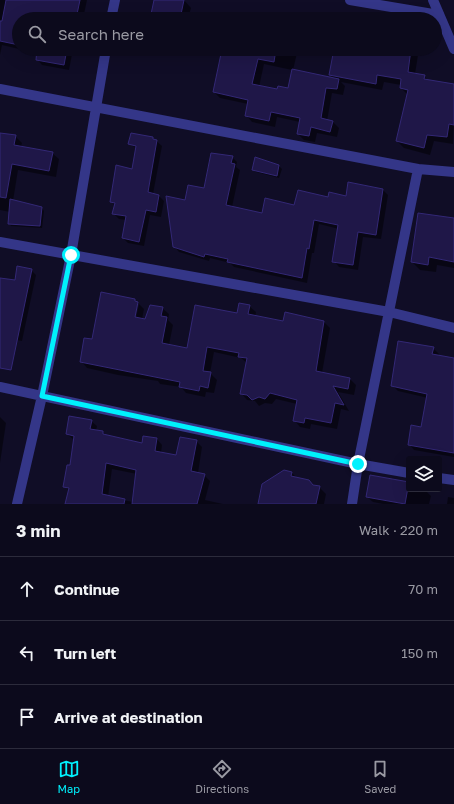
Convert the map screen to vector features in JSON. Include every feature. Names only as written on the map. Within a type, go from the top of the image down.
[{"type":"street","points":[[112,12],[114,0]]},
{"type":"street","points":[[350,0],[421,12]]},
{"type":"street","points":[[433,0],[438,12]]},
{"type":"street","points":[[442,22],[454,49]]},
{"type":"street","points":[[17,504],[42,396],[71,255],[105,56]]},
{"type":"street","points":[[0,89],[418,169],[454,172]]},
{"type":"street","points":[[352,504],[358,464],[418,169]]},
{"type":"street","points":[[0,242],[389,312],[454,328]]},
{"type":"street","points":[[0,387],[358,464],[406,472]]},
{"type":"street","points":[[442,478],[454,480]]},
{"type":"building","points":[[6,0],[80,0],[77,12],[12,12],[12,44],[0,41],[0,21],[2,21]]},
{"type":"building","points":[[154,0],[184,0],[181,12],[151,12]]},
{"type":"building","points":[[36,56],[66,56],[64,65],[36,60]]},
{"type":"building","points":[[221,56],[275,56],[274,62],[258,59],[252,84],[277,89],[278,86],[288,88],[292,69],[339,79],[337,89],[326,88],[321,118],[333,121],[330,132],[311,127],[309,136],[297,134],[300,118],[271,112],[269,121],[245,116],[248,100],[213,92]]},
{"type":"building","points":[[333,56],[410,56],[408,72],[425,75],[424,79],[454,84],[454,125],[449,124],[447,137],[427,135],[424,148],[396,141],[408,90],[400,88],[401,79],[377,75],[376,84],[329,75]]},
{"type":"building","points":[[0,133],[16,135],[14,145],[53,152],[49,171],[12,164],[6,198],[0,197]]},
{"type":"building","points":[[131,133],[153,137],[153,139],[157,140],[148,192],[159,195],[156,212],[146,210],[139,242],[122,238],[126,216],[112,214],[115,203],[110,202],[116,165],[132,169],[136,146],[128,144]]},
{"type":"building","points":[[211,153],[233,156],[231,163],[235,164],[226,205],[262,213],[265,198],[294,205],[298,190],[328,197],[329,192],[346,196],[348,182],[383,189],[376,235],[358,232],[353,265],[332,262],[338,225],[314,220],[302,278],[227,262],[228,259],[205,254],[204,257],[173,247],[166,196],[185,200],[188,185],[204,188]]},
{"type":"building","points":[[255,157],[279,165],[277,176],[252,170]]},
{"type":"building","points":[[10,199],[42,207],[40,226],[8,224]]},
{"type":"building","points":[[418,213],[454,218],[454,262],[429,257],[428,265],[411,262]]},
{"type":"building","points":[[17,266],[32,269],[11,370],[0,368],[0,278],[15,280]]},
{"type":"building","points":[[101,292],[135,299],[135,301],[138,302],[135,317],[145,319],[150,305],[163,307],[161,316],[167,317],[162,343],[187,348],[195,305],[237,313],[239,303],[250,305],[248,314],[283,321],[285,312],[324,321],[316,371],[350,378],[348,389],[333,386],[344,405],[335,403],[331,423],[305,418],[304,423],[293,421],[297,400],[270,393],[265,399],[259,397],[252,400],[247,395],[240,394],[247,358],[238,357],[239,353],[207,347],[203,371],[211,372],[208,388],[200,386],[199,391],[179,387],[180,382],[80,362],[84,338],[92,339]]},
{"type":"building","points":[[398,341],[434,347],[432,354],[454,358],[454,453],[408,445],[411,425],[421,427],[427,394],[391,386]]},
{"type":"building","points":[[69,416],[92,420],[90,429],[103,431],[103,434],[142,443],[143,436],[157,438],[155,451],[176,455],[180,437],[197,440],[191,471],[205,474],[197,504],[132,504],[136,470],[106,463],[102,494],[125,499],[124,504],[65,504],[69,488],[63,487],[67,465],[70,465],[74,436],[66,434]]},
{"type":"building","points":[[284,470],[292,472],[291,476],[309,480],[313,485],[320,486],[316,504],[258,504],[262,484]]},
{"type":"building","points":[[370,475],[406,481],[407,492],[405,504],[366,497]]},
{"type":"route","points":[[71,255],[42,396],[358,464]]}]
